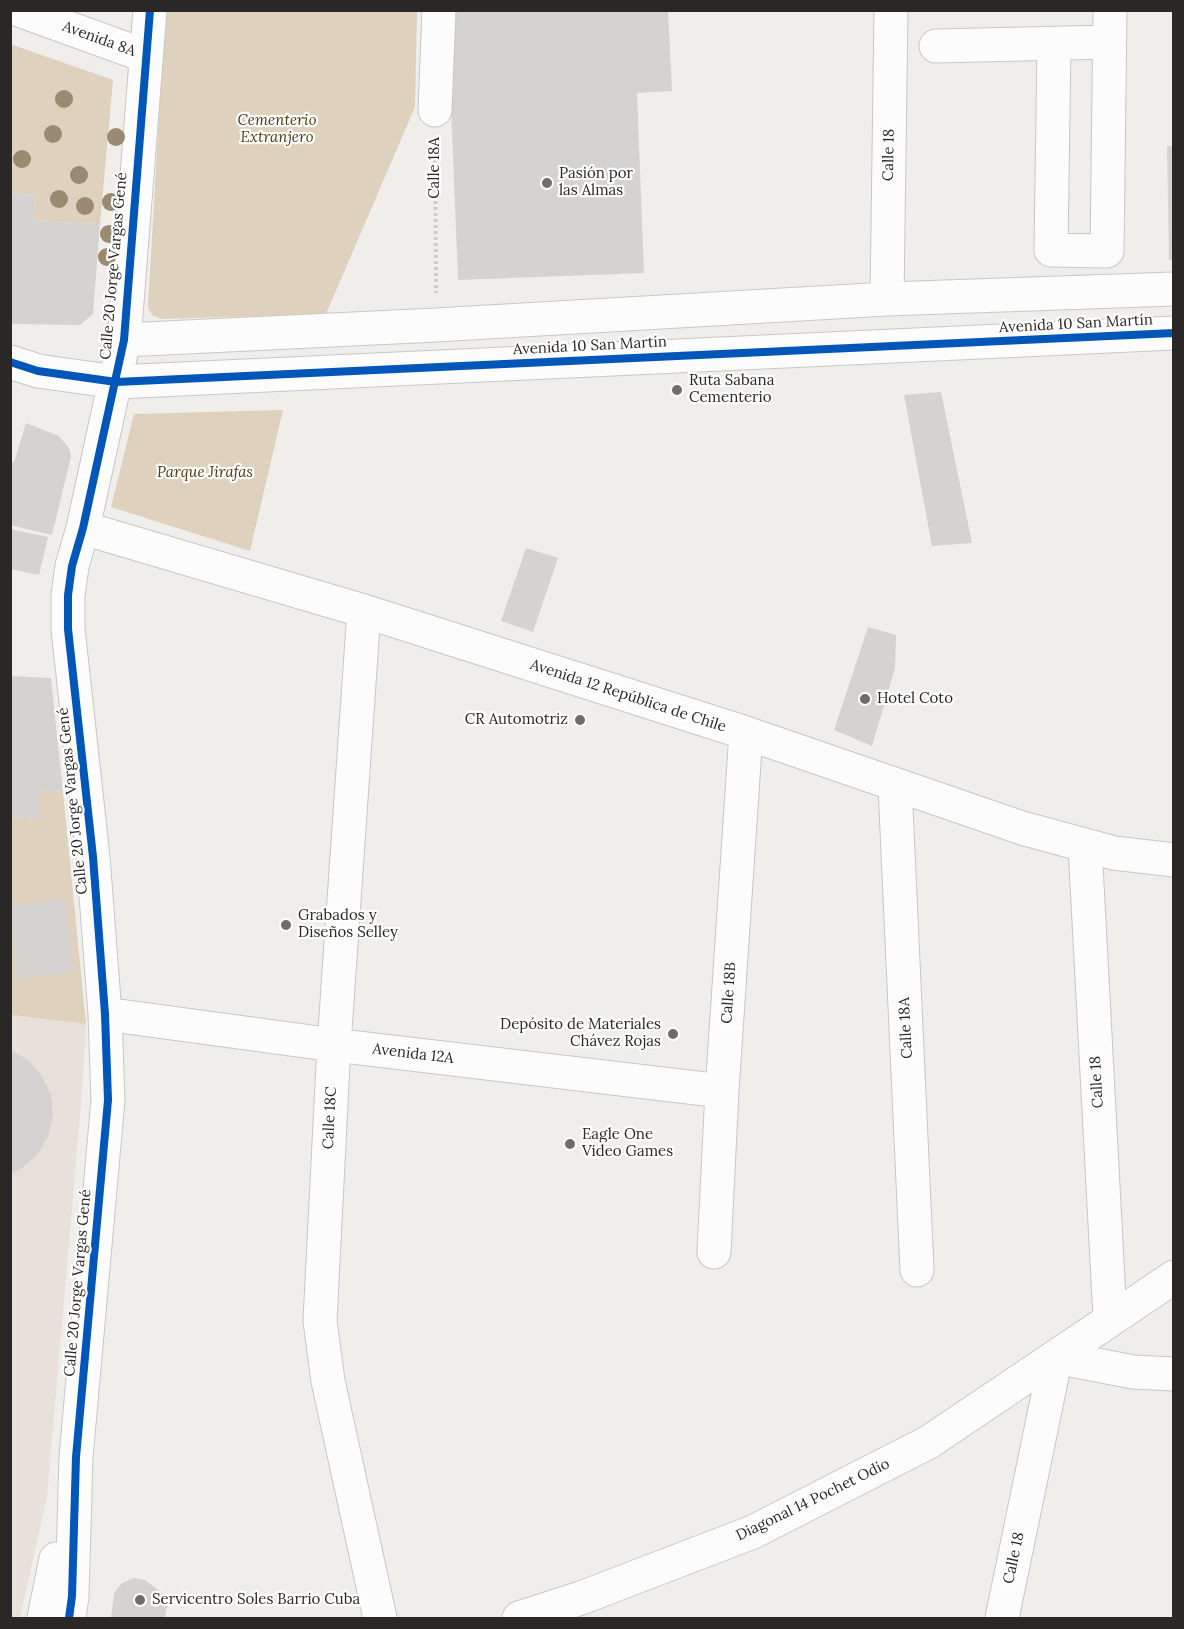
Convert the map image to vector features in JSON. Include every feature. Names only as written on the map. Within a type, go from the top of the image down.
[{"type":"street","name":"Avenida 8A","points":[[19,10],[146,56]]},
{"type":"street","name":"Calle 20 Jorge Vargas Gené","points":[[71,1611],[76,1457],[108,1100],[105,1014],[92,846],[68,629],[68,595],[72,566],[83,528],[124,340],[150,10]]},
{"type":"street","points":[[435,110],[439,10]]},
{"type":"street","name":"Calle 18","points":[[887,299],[891,10]]},
{"type":"street","points":[[936,45],[1054,44],[1110,26],[1107,251],[1051,250],[1054,44]]},
{"type":"street","name":"Avenida 10 San Martín","points":[[124,340],[887,299],[1173,289]]},
{"type":"street","name":"Avenida 10 San Martín","points":[[10,362],[38,371],[116,382],[1173,333]]},
{"type":"street","name":"Avenida 12 República de Chile","points":[[83,528],[363,611],[746,733],[1022,828],[1114,853],[1173,860]]},
{"type":"street","name":"Calle 18C","points":[[363,611],[334,1045],[320,1321],[328,1381],[380,1618]]},
{"type":"street","name":"Calle 18B","points":[[714,1252],[722,1090],[746,733]]},
{"type":"street","name":"Calle 18A","points":[[895,786],[917,1270]]},
{"type":"street","name":"Calle 18","points":[[1085,846],[1110,1318]]},
{"type":"street","name":"Avenida 12A","points":[[105,1014],[334,1045],[722,1090]]},
{"type":"street","name":"Diagonal 14 Pochet Odio","points":[[519,1618],[578,1608],[753,1532],[929,1442],[1173,1277]]},
{"type":"street","points":[[1056,1357],[1133,1372],[1173,1374]]},
{"type":"street","name":"Calle 18","points":[[1002,1618],[1056,1357]]},
{"type":"street","points":[[44,1618],[76,1457]]},
{"type":"shaded area","points":[[11,1015],[86,1024],[47,1497],[20,1618],[11,1618]]},
{"type":"green space","name":"Cementerio Extranjero","points":[[165,11],[417,11],[415,107],[326,314],[161,319],[152,315],[148,307]]},
{"type":"green space","points":[[10,44],[113,80],[100,224],[33,221],[36,195],[11,193]]},
{"type":"green space","name":"Parque Jirafas","points":[[283,410],[250,551],[111,507],[134,414]]},
{"type":"green space","points":[[39,790],[63,792],[86,1024],[11,1015],[10,817],[38,819]]},
{"type":"building","name":"Pasión por las Almas","points":[[447,10],[668,10],[672,91],[637,93],[644,273],[458,280]]},
{"type":"building","points":[[1167,146],[1174,146],[1174,260],[1169,260]]},
{"type":"building","points":[[10,193],[36,195],[33,221],[100,224],[93,314],[80,325],[10,324]]},
{"type":"building","points":[[941,392],[972,543],[932,546],[904,395]]},
{"type":"building","points":[[26,423],[59,436],[69,448],[71,457],[52,535],[10,525],[10,461],[14,462]]},
{"type":"building","points":[[10,529],[48,537],[39,575],[10,569]]},
{"type":"building","points":[[526,548],[558,558],[533,632],[501,621]]},
{"type":"building","name":"Hotel Coto","points":[[868,627],[896,635],[895,668],[872,746],[834,730]]},
{"type":"building","points":[[10,676],[51,678],[63,792],[39,790],[39,819],[10,817]]},
{"type":"building","points":[[66,900],[73,973],[17,978],[10,905]]},
{"type":"building","points":[[10,1050],[28,1060],[42,1076],[51,1095],[53,1116],[48,1137],[37,1155],[21,1169],[10,1174]]},
{"type":"building","name":"Servicentro Soles Barrio Cuba","points":[[134,1578],[145,1580],[163,1594],[170,1606],[166,1609],[165,1618],[111,1618],[114,1593],[122,1583]]},
{"type":"cycle path","points":[[69,1618],[72,1596],[76,1457],[108,1100],[105,1014],[93,857],[68,629],[68,595],[72,566],[83,528],[124,340],[150,10]]},
{"type":"cycle path","points":[[10,362],[38,371],[116,382],[1174,333]]},
{"type":"place","name":"Pasión por las Almas","points":[[547,183]]},
{"type":"place","name":"Ruta Sabana Cementerio","points":[[677,390]]},
{"type":"place","name":"Hotel Coto","points":[[865,699]]},
{"type":"place","name":"CR Automotriz","points":[[580,720]]},
{"type":"place","name":"Grabados y Diseños Selley","points":[[286,925]]},
{"type":"place","name":"Depósito de Materiales Chávez Rojas","points":[[673,1034]]},
{"type":"place","name":"Eagle One Video Games","points":[[570,1144]]},
{"type":"place","name":"Servicentro Soles Barrio Cuba","points":[[140,1600]]}]
